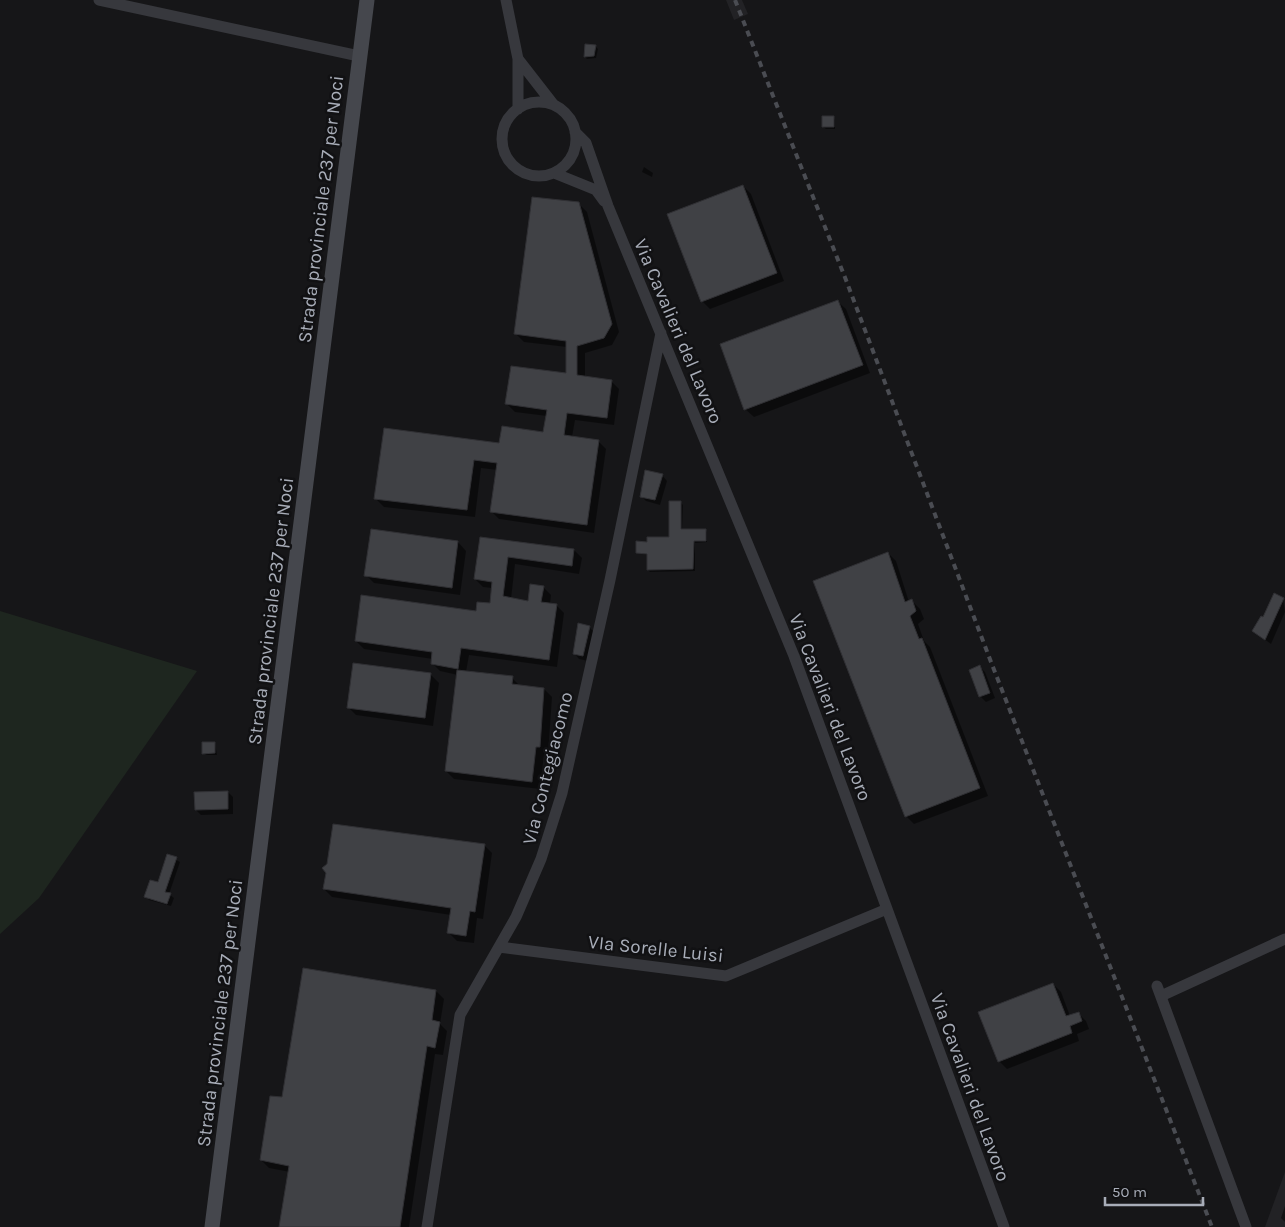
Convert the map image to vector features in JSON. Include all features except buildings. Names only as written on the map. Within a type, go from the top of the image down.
[{"type":"main road","name":"Strada provinciale 237 per Noci","points":[[212,1227],[368,4]]},
{"type":"street","points":[[100,0],[360,56]]},
{"type":"street","points":[[506,0],[518,59],[518,109],[529,103],[553,104]]},
{"type":"street","name":"Via Cavalieri del Lavoro","points":[[518,59],[553,104],[571,120],[576,132],[586,143],[608,206],[794,656],[1004,1227]]},
{"type":"street","name":"Via Cavalieri del Lavoro","points":[[518,109],[509,117],[503,128],[502,140],[507,157],[519,170],[530,175],[542,176],[554,173],[596,190],[608,206]]},
{"type":"street","points":[[554,173],[564,166],[572,156],[576,144],[576,132]]},
{"type":"street","name":"Via Contegiacomo","points":[[427,1227],[460,1015],[516,917],[542,859],[562,793],[610,580],[661,333]]},
{"type":"street","name":"VIa Sorelle Luisi","points":[[499,947],[726,976],[887,909]]},
{"type":"street","points":[[1246,1227],[1159,991],[1285,939]]},
{"type":"shaded area","points":[[726,0],[742,0],[748,14],[734,20]]},
{"type":"shaded area","points":[[0,611],[197,671],[39,898],[0,934]]},
{"type":"shaded area","points":[[1285,1172],[1285,1227],[1265,1227]]},
{"type":"railway","points":[[735,0],[846,280],[991,662],[1212,1227]]}]
